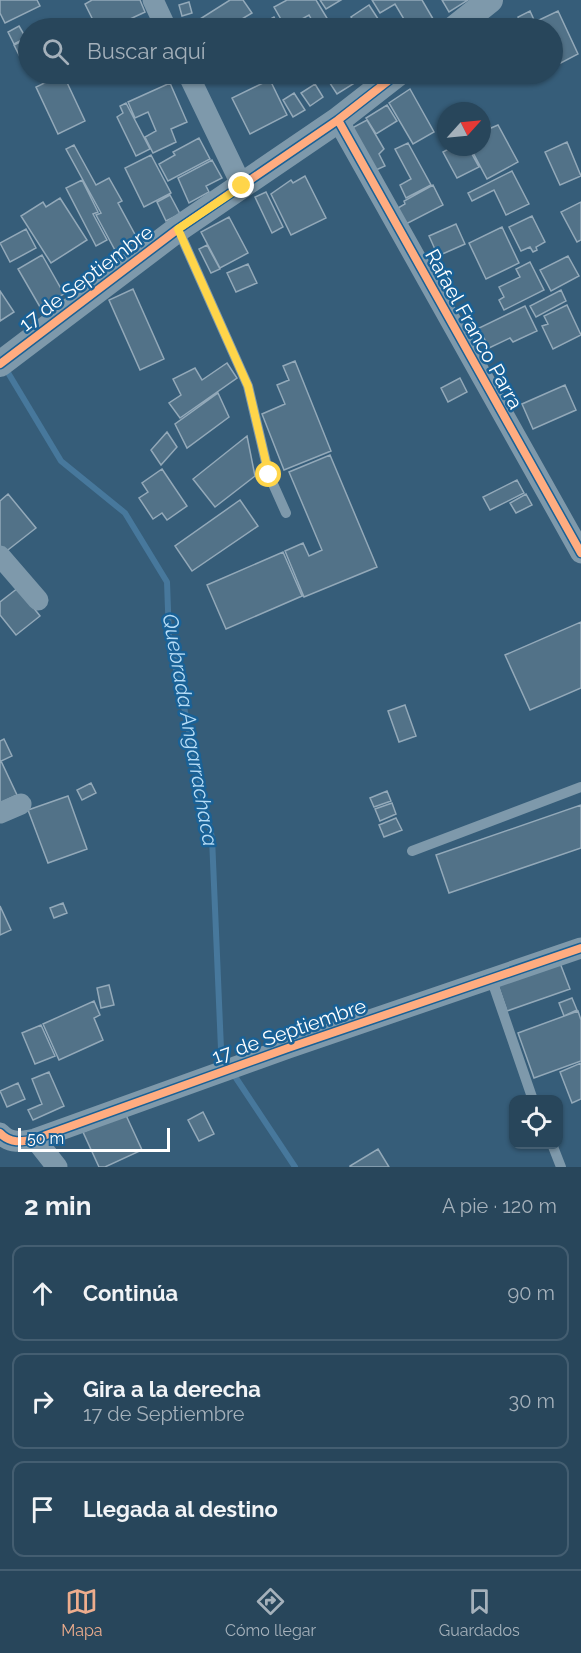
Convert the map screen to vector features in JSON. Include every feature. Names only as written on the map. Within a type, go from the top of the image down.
[{"type":"street","points":[[153,0],[161,18]]},
{"type":"street","points":[[468,18],[490,0]]},
{"type":"street","points":[[193,84],[242,186]]},
{"type":"street","name":"17 de Septiembre","points":[[8,358],[178,229],[338,120],[385,84]]},
{"type":"street","name":"Rafael Franco Parra","points":[[338,120],[581,554]]},
{"type":"street","points":[[0,556],[38,600]]},
{"type":"street","points":[[0,813],[21,804]]},
{"type":"street","name":"17 de Septiembre","points":[[4,1137],[21,1142],[35,1139],[581,948]]},
{"type":"street","points":[[35,1139],[57,1167]]},
{"type":"lane","points":[[178,229],[248,386],[269,475],[286,513]]},
{"type":"lane","points":[[412,851],[581,787]]},
{"type":"lane","points":[[491,978],[531,1095]]},
{"type":"lane","points":[[554,1149],[561,1167]]},
{"type":"building","points":[[0,0],[37,0],[40,6],[5,23],[0,13]]},
{"type":"building","points":[[92,0],[140,0],[145,12],[132,18],[92,18],[85,4]]},
{"type":"building","points":[[230,0],[243,0],[252,13],[244,18],[202,18]]},
{"type":"building","points":[[287,0],[316,0],[327,18],[311,18],[309,15],[304,18],[280,18],[274,7]]},
{"type":"building","points":[[320,0],[341,0],[326,9]]},
{"type":"building","points":[[372,0],[422,0],[432,18],[403,18],[395,4],[380,13]]},
{"type":"building","points":[[442,0],[468,0],[449,12]]},
{"type":"building","points":[[189,2],[192,13],[182,16],[179,5]]},
{"type":"building","points":[[369,5],[377,18],[352,18]]},
{"type":"building","points":[[530,11],[533,18],[518,18]]},
{"type":"building","points":[[558,11],[561,18],[543,18]]},
{"type":"building","points":[[563,22],[578,54],[563,62]]},
{"type":"building","points":[[18,27],[18,42],[14,44],[8,32]]},
{"type":"building","points":[[42,84],[68,84],[85,121],[58,134],[36,87]]},
{"type":"building","points":[[170,84],[187,122],[171,129],[176,142],[153,153],[145,137],[156,131],[148,112],[135,118],[128,102]]},
{"type":"building","points":[[261,84],[272,84],[287,115],[250,134],[232,98]]},
{"type":"building","points":[[315,84],[323,97],[310,106],[301,93]]},
{"type":"building","points":[[330,84],[353,84],[337,94]]},
{"type":"building","points":[[410,89],[434,132],[413,144],[389,103]]},
{"type":"building","points":[[294,93],[305,110],[293,117],[283,100]]},
{"type":"building","points":[[126,103],[150,149],[136,156],[117,117],[123,113],[120,106]]},
{"type":"building","points":[[387,105],[397,121],[376,134],[366,118]]},
{"type":"building","points":[[367,120],[384,149],[379,154],[385,166],[376,170],[352,128]]},
{"type":"building","points":[[498,125],[518,162],[487,179],[475,156],[491,156],[491,128]]},
{"type":"building","points":[[199,138],[210,159],[168,181],[159,164],[175,155],[173,152]]},
{"type":"building","points":[[567,142],[581,176],[560,185],[545,152]]},
{"type":"building","points":[[408,143],[431,185],[406,198],[400,185],[411,179],[395,149]]},
{"type":"building","points":[[74,145],[96,185],[109,178],[122,201],[118,203],[138,240],[116,252],[96,215],[101,213],[66,149]]},
{"type":"building","points":[[151,155],[171,193],[144,207],[125,168]]},
{"type":"building","points":[[445,156],[473,156],[479,167],[457,178]]},
{"type":"building","points":[[212,160],[222,178],[206,186],[209,192],[189,203],[178,178]]},
{"type":"building","points":[[512,171],[529,204],[506,215],[494,190],[472,201],[468,193]]},
{"type":"building","points":[[305,176],[326,218],[291,235],[271,194],[291,180],[293,183]]},
{"type":"building","points":[[82,180],[98,212],[93,214],[107,240],[96,246],[66,188]]},
{"type":"building","points":[[433,185],[443,205],[406,224],[398,208],[405,204],[404,201]]},
{"type":"building","points":[[266,192],[283,227],[272,233],[255,197]]},
{"type":"building","points":[[170,195],[180,214],[166,221],[157,202]]},
{"type":"building","points":[[60,198],[87,240],[51,263],[21,216],[43,202],[46,207]]},
{"type":"building","points":[[581,202],[581,240],[577,242],[561,212]]},
{"type":"building","points":[[532,216],[545,242],[536,247],[537,250],[533,252],[530,247],[521,251],[509,227]]},
{"type":"building","points":[[229,217],[248,253],[220,268],[201,232]]},
{"type":"building","points":[[456,224],[465,244],[438,256],[429,236]]},
{"type":"building","points":[[502,227],[519,263],[486,279],[469,243]]},
{"type":"building","points":[[26,229],[36,248],[10,262],[0,243]]},
{"type":"building","points":[[207,245],[220,269],[211,273],[199,249]]},
{"type":"building","points":[[42,255],[64,294],[40,307],[18,269]]},
{"type":"building","points":[[568,256],[579,276],[551,291],[540,270]]},
{"type":"building","points":[[530,262],[544,290],[504,310],[499,300],[504,297],[499,287],[520,277],[516,269]]},
{"type":"building","points":[[248,264],[257,283],[236,292],[227,273]]},
{"type":"building","points":[[133,289],[164,359],[140,370],[109,300]]},
{"type":"building","points":[[561,290],[566,301],[536,317],[530,306]]},
{"type":"building","points":[[0,291],[14,312],[0,321]]},
{"type":"building","points":[[567,305],[581,335],[553,349],[542,326],[548,324],[544,316]]},
{"type":"building","points":[[525,306],[537,331],[513,342],[510,338],[489,348],[479,328]]},
{"type":"building","points":[[295,361],[331,451],[284,470],[262,414],[285,404],[277,385],[289,380],[283,366]]},
{"type":"building","points":[[227,363],[237,378],[180,418],[169,403],[181,395],[173,379],[195,368],[202,380]]},
{"type":"building","points":[[460,378],[467,392],[448,402],[441,388]]},
{"type":"building","points":[[565,385],[576,410],[533,429],[522,404]]},
{"type":"building","points":[[218,393],[229,417],[187,448],[175,424]]},
{"type":"building","points":[[167,432],[177,447],[161,465],[151,450]]},
{"type":"building","points":[[247,436],[255,476],[215,507],[193,479]]},
{"type":"building","points":[[330,455],[377,567],[304,597],[285,551],[303,543],[309,556],[322,550],[289,472]]},
{"type":"building","points":[[162,469],[187,506],[167,520],[162,513],[153,519],[139,498],[148,492],[142,483]]},
{"type":"building","points":[[517,480],[524,493],[490,510],[483,497]]},
{"type":"building","points":[[8,494],[36,528],[4,553],[0,548],[0,501]]},
{"type":"building","points":[[526,494],[532,505],[516,513],[510,503]]},
{"type":"building","points":[[240,500],[258,526],[192,571],[175,546]]},
{"type":"building","points":[[283,552],[302,596],[226,629],[207,585]]},
{"type":"building","points":[[18,588],[40,616],[16,635],[0,615],[0,602]]},
{"type":"building","points":[[581,622],[581,688],[530,710],[505,655]]},
{"type":"building","points":[[405,705],[416,736],[399,742],[388,711]]},
{"type":"building","points":[[4,739],[12,756],[1,761],[17,795],[0,803],[0,741]]},
{"type":"building","points":[[91,783],[96,793],[82,800],[77,790]]},
{"type":"building","points":[[387,791],[391,801],[374,807],[370,798]]},
{"type":"building","points":[[68,796],[87,849],[48,863],[28,810]]},
{"type":"building","points":[[392,803],[396,814],[380,821],[375,809]]},
{"type":"building","points":[[581,805],[581,848],[449,893],[436,855]]},
{"type":"building","points":[[396,818],[402,830],[384,837],[379,825]]},
{"type":"building","points":[[63,903],[67,913],[54,918],[50,908]]},
{"type":"building","points":[[0,906],[11,930],[0,935]]},
{"type":"building","points":[[560,963],[570,989],[507,1011],[498,985]]},
{"type":"building","points":[[109,985],[114,1005],[101,1008],[97,988]]},
{"type":"building","points":[[572,998],[577,1010],[564,1016],[559,1003]]},
{"type":"building","points":[[94,1001],[100,1015],[94,1018],[103,1040],[59,1060],[43,1024]]},
{"type":"building","points":[[578,1011],[581,1020],[581,1061],[534,1078],[518,1033]]},
{"type":"building","points":[[41,1025],[55,1056],[35,1064],[22,1033]]},
{"type":"building","points":[[581,1063],[581,1099],[572,1103],[560,1072]]},
{"type":"building","points":[[49,1072],[64,1106],[33,1120],[28,1110],[42,1104],[32,1079]]},
{"type":"building","points":[[18,1083],[25,1099],[7,1107],[0,1091]]},
{"type":"building","points":[[203,1112],[214,1134],[199,1141],[188,1120]]},
{"type":"building","points":[[125,1113],[142,1150],[105,1167],[99,1167],[83,1132]]},
{"type":"building","points":[[378,1149],[389,1167],[350,1167],[350,1166]]},
{"type":"waterway","name":"Quebrada Angarrachaca","points":[[4,366],[61,461],[125,513],[167,582],[169,637],[212,838],[221,1049]]},
{"type":"waterway","name":"Quebrada Angarrachaca","points":[[236,1078],[295,1167]]},
{"type":"cycle path","points":[[0,364],[178,229],[338,120],[384,84]]},
{"type":"cycle path","points":[[338,120],[581,553]]},
{"type":"cycle path","points":[[0,1133],[12,1141],[35,1139],[288,1048],[581,948]]},
{"type":"route","points":[[242,186],[178,229],[188,245],[248,386],[269,475]]}]
